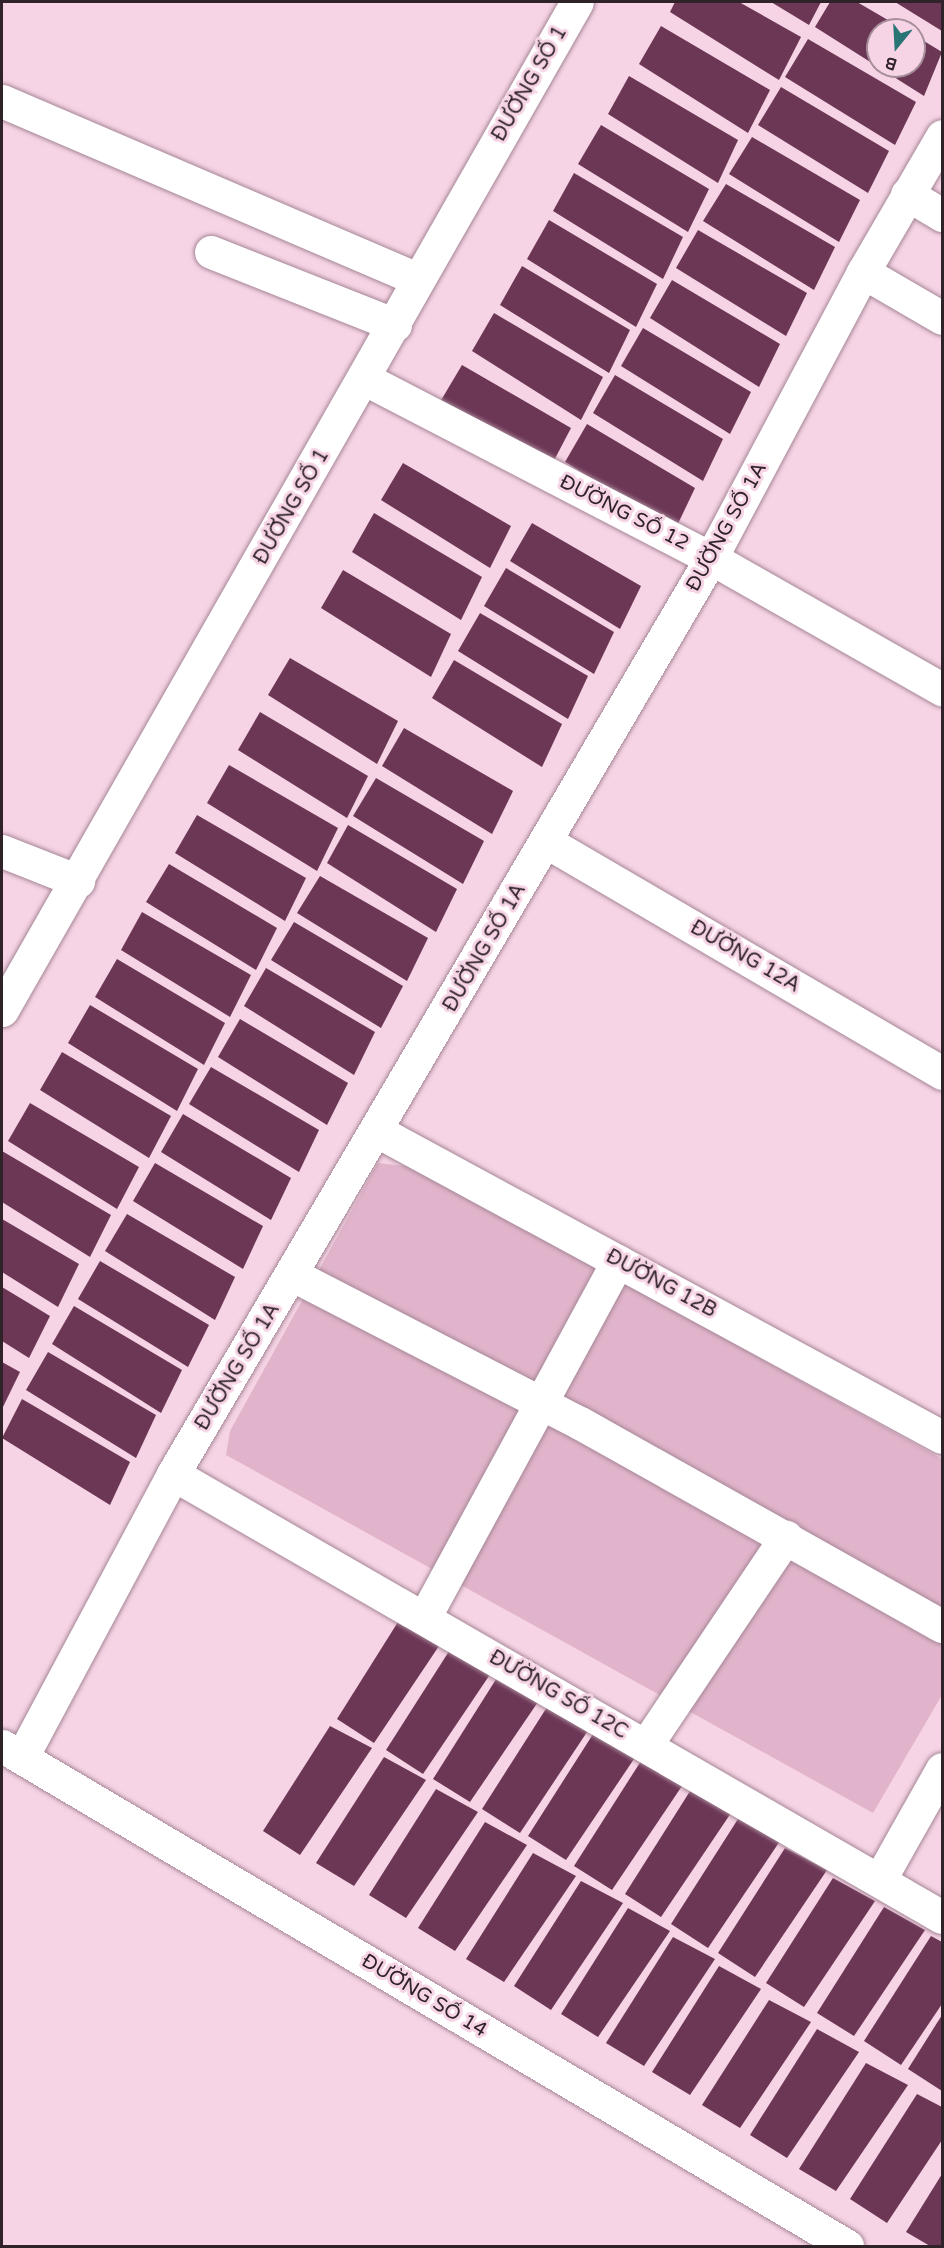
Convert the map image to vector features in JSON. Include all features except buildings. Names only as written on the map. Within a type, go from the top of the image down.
[{"type":"street","name":"ĐƯỜNG SỐ 1","points":[[2,1010],[365,379],[418,279],[577,2]]},
{"type":"street","points":[[2,100],[418,279]]},
{"type":"street","name":"ĐƯỜNG SỐ 1A","points":[[12,1752],[173,1474],[379,1132],[711,558],[863,272],[942,136]]},
{"type":"street","points":[[907,194],[942,215]]},
{"type":"street","points":[[211,252],[395,325]]},
{"type":"street","points":[[863,272],[942,318]]},
{"type":"street","name":"ĐƯỜNG SỐ 12","points":[[365,379],[711,558],[942,689]]},
{"type":"street","name":"ĐƯỜNG 12A","points":[[547,842],[942,1073]]},
{"type":"street","points":[[2,851],[78,881]]},
{"type":"street","name":"ĐƯỜNG 12B","points":[[379,1132],[942,1437]]},
{"type":"street","points":[[424,1618],[538,1402],[618,1261]]},
{"type":"street","points":[[293,1275],[538,1402],[786,1536],[942,1626]]},
{"type":"street","name":"ĐƯỜNG SỐ 12C","points":[[173,1474],[880,1879],[942,1917]]},
{"type":"street","points":[[646,1745],[786,1536]]},
{"type":"street","name":"ĐƯỜNG SỐ 14","points":[[12,1752],[847,2247]]},
{"type":"street","points":[[880,1879],[942,1770]]},
{"type":"shaded area","points":[[378,1163],[414,1167],[942,1459],[942,1695],[873,1813],[226,1455],[230,1431]]}]
